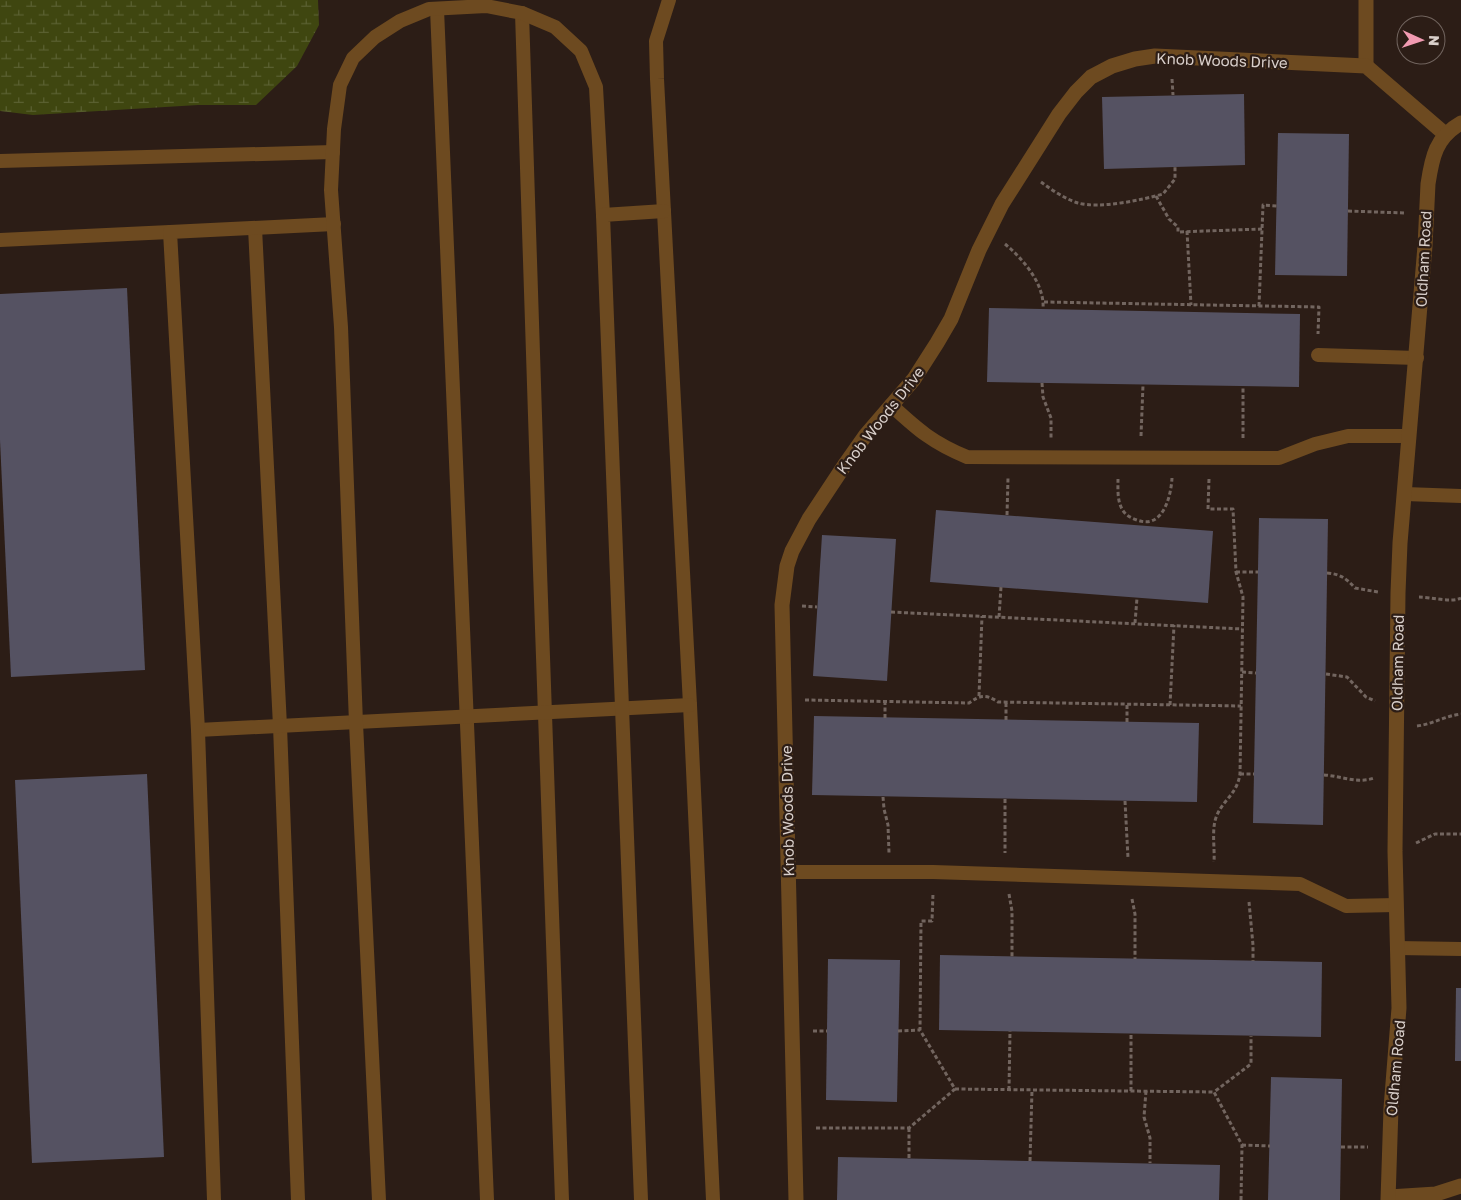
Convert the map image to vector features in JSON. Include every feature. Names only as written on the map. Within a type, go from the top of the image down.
[{"type":"street","points":[[1366,0],[1366,66],[1445,134],[1461,123]]},
{"type":"street","name":"Knob Woods Drive","points":[[796,1200],[782,605],[787,566],[792,551],[809,519],[846,463],[891,405],[914,379],[951,319],[979,250],[1002,204],[1060,114],[1076,92],[1091,77],[1112,66],[1127,61],[1154,56],[1366,66]]},
{"type":"street","name":"Oldham Road","points":[[1390,1199],[1389,1147],[1399,1008],[1395,851],[1398,593],[1417,358],[1428,184],[1431,163],[1437,147],[1445,134]]},
{"type":"street","points":[[1390,1199],[1436,1194],[1461,1186]]},
{"type":"lane","points":[[669,0],[656,41],[690,705],[712,1200]]},
{"type":"lane","points":[[379,1200],[356,723],[341,336],[331,190],[334,129],[340,85],[353,58],[375,37],[400,21],[429,10],[486,6],[522,13],[555,27],[581,52],[596,87],[603,215],[641,1200]]},
{"type":"lane","points":[[438,9],[487,1200]]},
{"type":"lane","points":[[522,13],[532,371],[546,712],[562,1200]]},
{"type":"lane","points":[[0,161],[333,152]]},
{"type":"lane","points":[[603,215],[664,211]]},
{"type":"lane","points":[[0,240],[334,224]]},
{"type":"lane","points":[[255,228],[280,726],[298,1200]]},
{"type":"lane","points":[[170,232],[198,730],[214,1200]]},
{"type":"lane","points":[[1318,354],[1417,358]]},
{"type":"lane","points":[[891,405],[920,432],[943,447],[967,457],[1279,458],[1315,444],[1348,436],[1410,436]]},
{"type":"lane","points":[[1405,494],[1461,496]]},
{"type":"lane","points":[[198,730],[690,705]]},
{"type":"lane","points":[[789,872],[933,872],[1300,884],[1346,906],[1396,905]]},
{"type":"lane","points":[[1397,948],[1461,950]]},
{"type":"path","points":[[1024,170],[1057,193],[1077,203],[1093,206],[1164,194],[1175,179],[1174,167]]},
{"type":"path","points":[[1156,196],[1169,219],[1178,227],[1178,232],[1262,229]]},
{"type":"path","points":[[1259,306],[1263,206],[1276,206]]},
{"type":"path","points":[[1348,211],[1426,214]]},
{"type":"path","points":[[988,232],[1017,253],[1041,290],[1044,302],[1043,309]]},
{"type":"path","points":[[1187,232],[1191,305]]},
{"type":"path","points":[[1044,302],[1319,307],[1318,354]]},
{"type":"path","points":[[1042,383],[1043,397],[1051,418],[1051,458]]},
{"type":"path","points":[[1141,458],[1143,385]]},
{"type":"path","points":[[1243,386],[1243,458]]},
{"type":"path","points":[[1007,515],[1008,458]]},
{"type":"path","points":[[1118,458],[1118,495],[1122,509],[1129,517],[1142,524],[1152,521],[1162,514],[1171,491],[1173,458]]},
{"type":"path","points":[[1210,458],[1208,509],[1233,509],[1236,572],[1243,597],[1240,774],[1234,792],[1216,815],[1214,826],[1214,881]]},
{"type":"path","points":[[1236,572],[1258,572]]},
{"type":"path","points":[[1000,617],[1001,587]]},
{"type":"path","points":[[1135,623],[1137,598]]},
{"type":"path","points":[[891,612],[1242,629]]},
{"type":"path","points":[[979,696],[982,616]]},
{"type":"path","points":[[1170,705],[1174,625]]},
{"type":"path","points":[[1242,672],[1256,673]]},
{"type":"path","points":[[1326,674],[1347,677],[1366,697],[1373,701],[1397,705]]},
{"type":"path","points":[[785,700],[969,703],[979,696],[986,696],[998,702],[1241,706]]},
{"type":"path","points":[[885,718],[886,702]]},
{"type":"path","points":[[1006,702],[1006,720]]},
{"type":"path","points":[[1126,722],[1128,704]]},
{"type":"path","points":[[1396,728],[1425,725],[1461,714]]},
{"type":"path","points":[[1324,775],[1365,781],[1396,770]]},
{"type":"path","points":[[1240,774],[1254,774]]},
{"type":"path","points":[[883,797],[888,825],[889,872]]},
{"type":"path","points":[[1395,851],[1435,834],[1461,834]]},
{"type":"path","points":[[933,872],[932,921],[921,921],[920,1030],[955,1089]]},
{"type":"path","points":[[1248,882],[1254,945],[1253,961]]},
{"type":"path","points":[[898,1031],[920,1030]]},
{"type":"path","points":[[1009,1090],[1010,1031]]},
{"type":"path","points":[[1131,1034],[1131,1091]]},
{"type":"path","points":[[794,1128],[909,1128],[955,1089],[1214,1092],[1251,1064],[1250,1036]]},
{"type":"path","points":[[1030,1161],[1032,1090]]},
{"type":"path","points":[[1146,1092],[1144,1117],[1150,1138],[1150,1163]]},
{"type":"path","points":[[1214,1092],[1242,1145],[1241,1200]]},
{"type":"path","points":[[909,1128],[909,1159]]},
{"type":"path","points":[[1242,1145],[1270,1146]]},
{"type":"path","points":[[1341,1147],[1389,1147]]},
{"type":"green space","points":[[0,0],[318,0],[319,25],[297,66],[256,105],[198,105],[33,115],[0,111]]},
{"type":"building","points":[[1244,94],[1245,165],[1104,169],[1102,97]]},
{"type":"building","points":[[1278,133],[1349,134],[1347,276],[1275,275]]},
{"type":"building","points":[[127,288],[145,670],[11,677],[0,440],[0,294]]},
{"type":"building","points":[[989,308],[1300,314],[1299,387],[987,382]]},
{"type":"building","points":[[936,510],[1213,531],[1208,603],[930,582]]},
{"type":"building","points":[[1259,518],[1328,519],[1323,825],[1253,823]]},
{"type":"building","points":[[822,535],[896,539],[887,681],[813,676]]},
{"type":"building","points":[[814,716],[1199,723],[1197,802],[812,795]]},
{"type":"building","points":[[147,774],[164,1157],[32,1163],[15,780]]},
{"type":"building","points":[[940,955],[1322,962],[1321,1037],[939,1030]]},
{"type":"building","points":[[828,959],[900,960],[897,1102],[826,1100]]},
{"type":"building","points":[[1456,988],[1461,988],[1461,1061],[1455,1061]]},
{"type":"building","points":[[1271,1077],[1342,1079],[1340,1200],[1268,1200]]},
{"type":"building","points":[[838,1157],[1220,1165],[1219,1200],[837,1200]]}]
